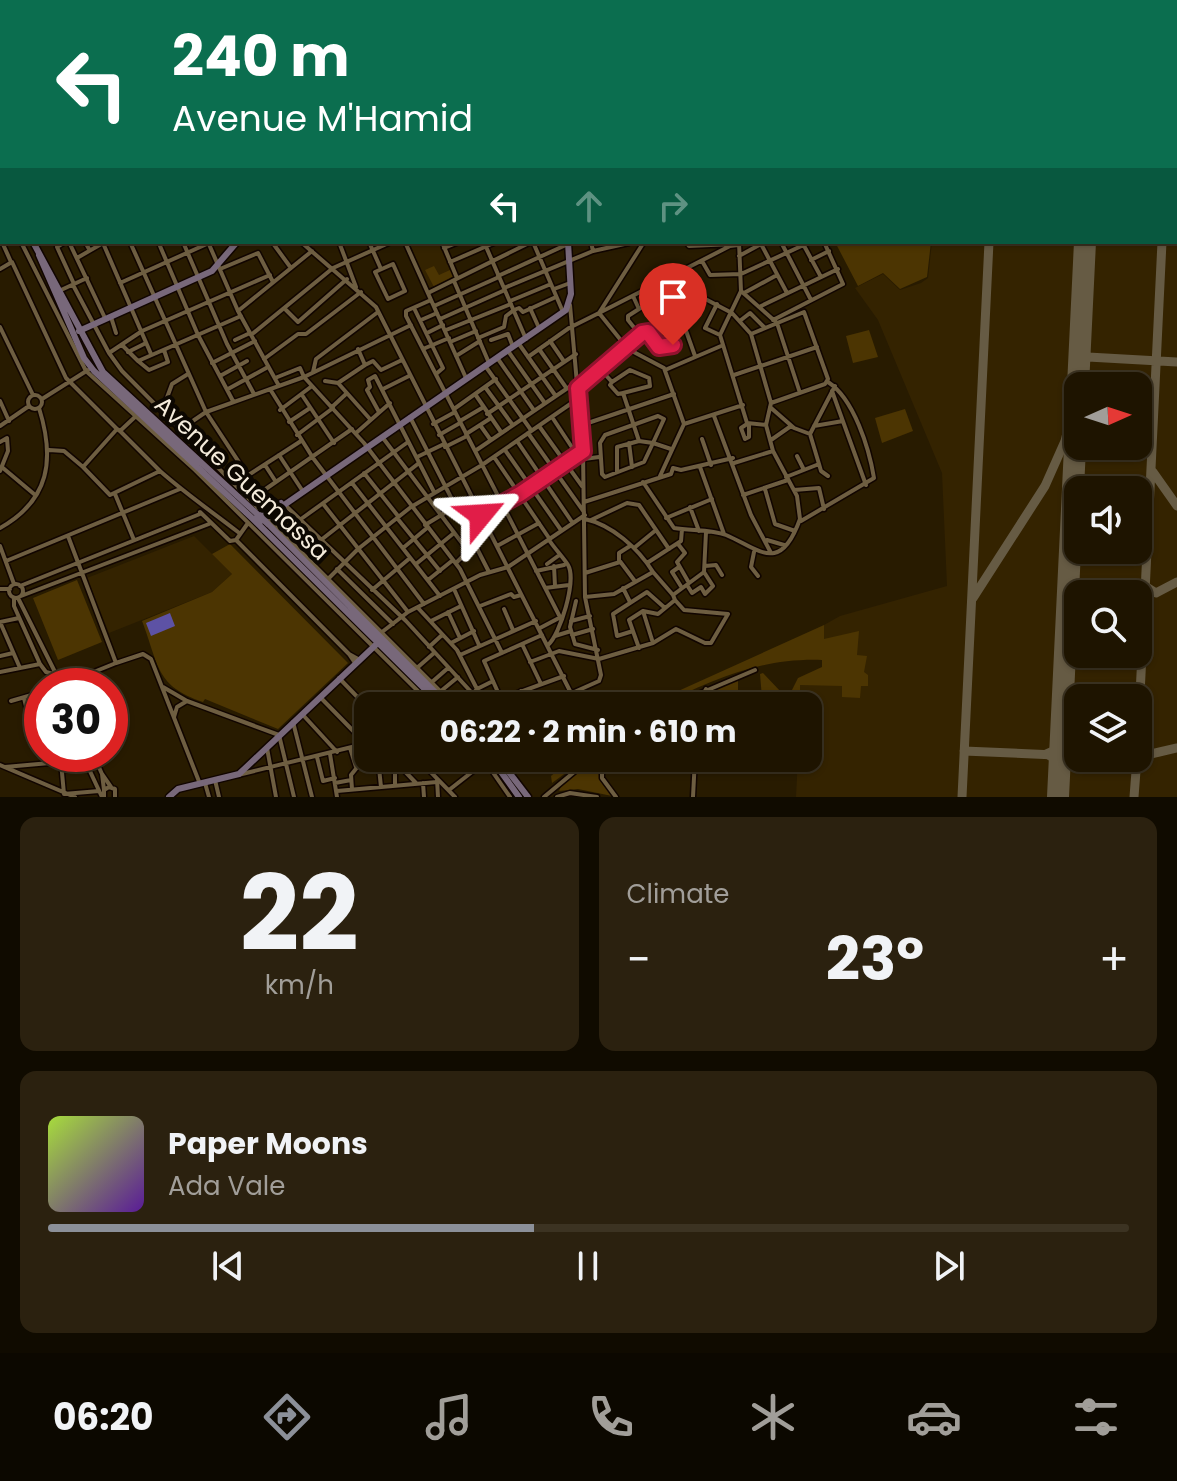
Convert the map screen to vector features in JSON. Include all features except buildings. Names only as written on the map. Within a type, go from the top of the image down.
[{"type":"main road","name":"Avenue Guemassa","points":[[34,244],[77,332]]},
{"type":"main road","points":[[77,332],[219,267],[236,244]]},
{"type":"main road","points":[[255,522],[425,409],[563,312],[570,305],[568,244]]},
{"type":"main road","name":"Avenue Guemassa","points":[[39,255],[61,290],[91,368],[437,692]]},
{"type":"main road","points":[[255,522],[270,509],[291,498]]},
{"type":"main road","name":"Avenue Guemassa","points":[[255,522],[327,579],[429,692]]},
{"type":"main road","points":[[169,797],[178,789],[233,776],[380,637]]},
{"type":"main road","points":[[498,772],[519,797]]},
{"type":"main road","points":[[509,772],[528,797]]},
{"type":"street","points":[[3,244],[69,382],[180,489],[201,507],[214,511],[238,532]]},
{"type":"street","points":[[22,244],[91,368],[136,416],[255,522],[238,532],[236,540]]},
{"type":"street","points":[[63,244],[57,247],[93,326],[109,353],[258,508],[265,502]]},
{"type":"street","points":[[68,244],[116,333]]},
{"type":"street","points":[[86,244],[89,249]]},
{"type":"street","points":[[77,258],[100,244]]},
{"type":"street","points":[[105,244],[151,354]]},
{"type":"street","points":[[131,244],[206,412],[270,509]]},
{"type":"street","points":[[184,244],[231,352],[254,394]]},
{"type":"street","points":[[120,283],[205,244]]},
{"type":"street","points":[[210,244],[239,314],[279,386]]},
{"type":"street","points":[[273,244],[291,268]]},
{"type":"street","points":[[303,244],[362,292],[378,312],[571,692]]},
{"type":"street","points":[[340,244],[356,287]]},
{"type":"street","points":[[370,244],[381,269]]},
{"type":"street","points":[[235,340],[250,334],[286,310],[333,268],[386,244]]},
{"type":"street","points":[[406,244],[467,380]]},
{"type":"street","points":[[443,244],[488,366],[585,515],[610,528],[632,548],[684,610],[728,614],[711,643],[678,629],[653,643],[599,659],[562,651],[530,662]]},
{"type":"street","points":[[444,248],[454,244]]},
{"type":"street","points":[[450,262],[485,244],[514,310],[517,345],[531,384],[544,403]]},
{"type":"street","points":[[428,293],[528,244]]},
{"type":"street","points":[[533,244],[563,312]]},
{"type":"street","points":[[434,306],[566,244]]},
{"type":"street","points":[[591,244],[593,251]]},
{"type":"street","points":[[629,244],[633,258]]},
{"type":"street","points":[[599,313],[643,244]]},
{"type":"street","points":[[528,357],[573,326],[737,244]]},
{"type":"street","points":[[739,244],[742,292],[720,335],[721,346],[734,375],[748,425],[766,425]]},
{"type":"street","points":[[739,256],[759,244]]},
{"type":"street","points":[[762,244],[787,293]]},
{"type":"street","points":[[782,244],[811,301]]},
{"type":"street","points":[[702,261],[714,277],[741,274],[801,244]]},
{"type":"street","points":[[803,244],[821,277]]},
{"type":"street","points":[[751,334],[843,284],[825,244]]},
{"type":"street","points":[[420,320],[466,308],[545,271],[612,245]]},
{"type":"street","points":[[160,246],[198,335],[233,401]]},
{"type":"street","points":[[138,361],[220,326],[239,314],[312,251]]},
{"type":"street","points":[[811,260],[829,251]]},
{"type":"street","points":[[219,267],[258,253],[273,282]]},
{"type":"street","points":[[0,269],[12,262]]},
{"type":"street","points":[[393,264],[405,291],[387,299],[374,273],[381,269],[393,264]]},
{"type":"street","points":[[759,307],[838,269]]},
{"type":"street","points":[[109,353],[142,331],[270,275]]},
{"type":"street","points":[[742,292],[777,275]]},
{"type":"street","points":[[61,290],[87,278]]},
{"type":"street","points":[[286,310],[298,322],[347,279]]},
{"type":"street","points":[[643,482],[674,528],[724,534],[754,552],[771,554],[784,545],[799,523],[800,506],[773,451],[766,425],[770,405],[751,334],[732,313],[668,281]]},
{"type":"street","points":[[668,281],[695,356]]},
{"type":"street","points":[[426,334],[570,283]]},
{"type":"street","points":[[264,359],[299,334],[306,334],[362,292]]},
{"type":"street","points":[[742,292],[775,322],[800,393]]},
{"type":"street","points":[[633,296],[639,309]]},
{"type":"street","points":[[456,356],[479,339],[504,327],[506,316],[514,310],[519,308],[522,312],[556,297]]},
{"type":"street","points":[[431,300],[405,312],[560,619]]},
{"type":"street","points":[[578,388],[628,349],[640,335],[648,332],[659,347],[673,345],[661,309],[650,303],[628,316],[640,335]]},
{"type":"street","points":[[717,304],[705,328],[720,335]]},
{"type":"street","points":[[570,305],[584,459],[586,599],[601,675],[599,681],[573,692]]},
{"type":"street","points":[[414,308],[443,368],[436,374]]},
{"type":"street","points":[[530,308],[540,329]]},
{"type":"street","points":[[313,372],[316,359],[378,312]]},
{"type":"street","points":[[775,322],[804,312],[828,382],[865,445],[874,478],[799,523]]},
{"type":"street","points":[[599,313],[628,349],[665,370],[674,394],[684,424],[660,476]]},
{"type":"street","points":[[741,320],[750,313],[765,328]]},
{"type":"street","points":[[0,327],[33,395],[42,399]]},
{"type":"street","points":[[181,429],[206,412],[304,377],[390,335],[423,327]]},
{"type":"street","points":[[423,349],[476,331]]},
{"type":"street","points":[[491,340],[508,334],[555,395]]},
{"type":"street","points":[[0,343],[6,340]]},
{"type":"street","points":[[212,363],[255,341]]},
{"type":"street","points":[[550,341],[563,360]]},
{"type":"street","points":[[128,352],[146,343]]},
{"type":"street","points":[[122,345],[149,370],[168,362],[164,350]]},
{"type":"street","points":[[665,370],[721,346]]},
{"type":"street","points":[[734,375],[817,347]]},
{"type":"street","points":[[358,349],[365,365]]},
{"type":"street","points":[[539,349],[566,387]]},
{"type":"street","points":[[321,540],[428,452],[467,435],[509,398],[576,354]]},
{"type":"street","points":[[498,359],[533,410]]},
{"type":"street","points":[[325,381],[338,383],[365,365],[375,362],[381,370],[402,360]]},
{"type":"street","points":[[220,376],[247,361]]},
{"type":"street","points":[[227,389],[268,367]]},
{"type":"street","points":[[0,528],[23,512],[42,487],[49,450],[39,408],[42,399],[91,368]]},
{"type":"street","points":[[275,378],[298,368],[367,446],[469,583],[502,653]]},
{"type":"street","points":[[601,370],[618,394],[650,386],[651,382],[630,370],[612,382]]},
{"type":"street","points":[[162,411],[172,384],[188,374]]},
{"type":"street","points":[[383,389],[409,376]]},
{"type":"street","points":[[379,412],[367,390],[370,386],[368,380],[376,377],[434,492]]},
{"type":"street","points":[[433,424],[496,379]]},
{"type":"street","points":[[475,451],[578,381]]},
{"type":"street","points":[[770,405],[828,382]]},
{"type":"street","points":[[338,383],[370,419]]},
{"type":"street","points":[[280,410],[312,386]]},
{"type":"street","points":[[485,387],[512,425]]},
{"type":"street","points":[[834,388],[866,485]]},
{"type":"street","points":[[828,476],[821,471],[810,434],[834,388]]},
{"type":"street","points":[[270,389],[280,410],[324,475],[424,604]]},
{"type":"street","points":[[623,393],[639,441]]},
{"type":"street","points":[[297,435],[319,421],[346,394]]},
{"type":"street","points":[[475,394],[501,432]]},
{"type":"street","points":[[582,425],[674,394]]},
{"type":"street","points":[[29,406],[28,399],[33,395]]},
{"type":"street","points":[[302,395],[334,444]]},
{"type":"street","points":[[327,579],[358,549],[411,507],[482,465],[579,398]]},
{"type":"street","points":[[0,401],[9,421]]},
{"type":"street","points":[[260,493],[354,431],[390,403]]},
{"type":"street","points":[[684,424],[744,405]]},
{"type":"street","points":[[770,405],[791,426],[810,434]]},
{"type":"street","points":[[0,426],[29,406],[39,408]]},
{"type":"street","points":[[289,422],[310,408]]},
{"type":"street","points":[[439,435],[482,408]]},
{"type":"street","points":[[83,467],[136,416]]},
{"type":"street","points":[[714,416],[734,461],[743,495],[771,554]]},
{"type":"street","points":[[410,417],[489,572]]},
{"type":"street","points":[[552,417],[577,455]]},
{"type":"street","points":[[664,417],[661,432],[653,443],[647,460],[603,476],[599,457],[603,437],[664,417]]},
{"type":"street","points":[[814,426],[843,421]]},
{"type":"street","points":[[480,425],[490,440]]},
{"type":"street","points":[[539,426],[583,488]]},
{"type":"street","points":[[771,440],[791,426]]},
{"type":"street","points":[[382,436],[468,551],[428,580]]},
{"type":"street","points":[[0,442],[7,438],[1,470],[35,495]]},
{"type":"street","points":[[702,439],[711,465]]},
{"type":"street","points":[[247,476],[301,441]]},
{"type":"street","points":[[517,441],[572,523]]},
{"type":"street","points":[[617,472],[616,447],[639,441],[671,449]]},
{"type":"street","points":[[301,519],[408,442]]},
{"type":"street","points":[[629,443],[632,467]]},
{"type":"street","points":[[49,450],[64,451],[107,493],[115,494],[160,471]]},
{"type":"street","points":[[505,450],[561,530]]},
{"type":"street","points":[[481,515],[503,505],[583,451]]},
{"type":"street","points":[[673,468],[700,467],[773,451]]},
{"type":"street","points":[[279,455],[302,490]]},
{"type":"street","points":[[584,502],[671,474],[673,468],[669,456]]},
{"type":"street","points":[[797,456],[803,468]]},
{"type":"street","points":[[494,457],[567,565],[568,601],[555,636],[548,645]]},
{"type":"street","points":[[584,459],[599,457]]},
{"type":"street","points":[[743,495],[765,489],[803,468],[819,464]]},
{"type":"street","points":[[265,465],[276,482]]},
{"type":"street","points":[[700,467],[724,534]]},
{"type":"street","points":[[364,473],[440,571]]},
{"type":"street","points":[[352,483],[440,596]]},
{"type":"street","points":[[794,490],[819,488],[824,509]]},
{"type":"street","points":[[6,561],[180,489]]},
{"type":"street","points":[[765,489],[775,524],[795,531]]},
{"type":"street","points":[[115,494],[134,540]]},
{"type":"street","points":[[403,548],[439,515],[471,497]]},
{"type":"street","points":[[666,518],[712,499]]},
{"type":"street","points":[[591,520],[631,503],[639,505],[669,549]]},
{"type":"street","points":[[284,504],[401,618],[470,692]]},
{"type":"street","points":[[324,505],[408,612]]},
{"type":"street","points":[[200,514],[201,507]]},
{"type":"street","points":[[690,507],[699,532]]},
{"type":"street","points":[[200,514],[227,540],[236,540],[357,661]]},
{"type":"street","points":[[0,589],[77,563],[200,514]]},
{"type":"street","points":[[380,637],[408,612],[489,572],[508,567],[585,515]]},
{"type":"street","points":[[497,546],[539,523]]},
{"type":"street","points":[[18,597],[209,524]]},
{"type":"street","points":[[471,536],[488,528]]},
{"type":"street","points":[[647,563],[677,543],[682,529]]},
{"type":"street","points":[[635,581],[620,562],[619,553],[632,548],[656,530]]},
{"type":"street","points":[[679,567],[672,572],[692,593],[701,587],[705,594],[713,586],[704,569],[706,532]]},
{"type":"street","points":[[416,564],[454,533]]},
{"type":"street","points":[[68,536],[116,663]]},
{"type":"street","points":[[766,540],[784,545]]},
{"type":"street","points":[[677,543],[685,553],[677,559],[686,585]]},
{"type":"street","points":[[0,546],[18,597],[51,668]]},
{"type":"street","points":[[754,552],[751,565],[758,576]]},
{"type":"street","points":[[549,566],[559,555]]},
{"type":"street","points":[[372,590],[410,557]]},
{"type":"street","points":[[584,573],[620,562]]},
{"type":"street","points":[[537,570],[567,565]]},
{"type":"street","points":[[643,611],[653,615],[665,608],[704,569],[716,565],[722,575]]},
{"type":"street","points":[[549,566],[555,586]]},
{"type":"street","points":[[337,569],[393,624]]},
{"type":"street","points":[[552,603],[614,594],[653,572]]},
{"type":"street","points":[[545,588],[569,585]]},
{"type":"street","points":[[15,586],[19,618],[43,668]]},
{"type":"street","points":[[623,588],[630,602]]},
{"type":"street","points":[[454,589],[479,645]]},
{"type":"street","points":[[633,631],[617,636],[613,614],[647,592],[665,608]]},
{"type":"street","points":[[480,606],[511,594],[514,597],[522,595]]},
{"type":"street","points":[[576,601],[571,621],[575,644],[598,650]]},
{"type":"street","points":[[430,621],[461,606]]},
{"type":"street","points":[[418,608],[460,655],[477,689]]},
{"type":"street","points":[[504,609],[513,630]]},
{"type":"street","points":[[643,611],[653,643]]},
{"type":"street","points":[[639,648],[629,620],[643,611]]},
{"type":"street","points":[[448,612],[460,638]]},
{"type":"street","points":[[571,621],[590,616]]},
{"type":"street","points":[[19,618],[0,622],[20,669]]},
{"type":"street","points":[[539,628],[560,619]]},
{"type":"street","points":[[460,655],[536,621]]},
{"type":"street","points":[[555,636],[593,629]]},
{"type":"street","points":[[451,644],[474,631]]},
{"type":"street","points":[[429,647],[442,635]]},
{"type":"street","points":[[542,635],[484,661],[501,699],[564,676]]},
{"type":"street","points":[[380,637],[418,667],[441,691],[458,677]]},
{"type":"street","points":[[380,637],[422,692]]},
{"type":"street","points":[[522,644],[541,684]]},
{"type":"street","points":[[0,656],[13,653]]},
{"type":"street","points":[[418,667],[434,653]]},
{"type":"street","points":[[104,668],[147,655],[209,797]]},
{"type":"street","points":[[0,672],[40,664]]},
{"type":"street","points":[[432,682],[448,668]]},
{"type":"street","points":[[699,692],[755,670]]},
{"type":"street","points":[[339,678],[354,694]]},
{"type":"street","points":[[475,692],[493,681]]},
{"type":"street","points":[[162,686],[187,701],[279,735],[294,797]]},
{"type":"street","points":[[319,697],[354,731]]},
{"type":"street","points":[[11,701],[24,698]]},
{"type":"street","points":[[174,717],[177,707],[187,701]]},
{"type":"street","points":[[301,714],[337,752]]},
{"type":"street","points":[[293,722],[312,797]]},
{"type":"street","points":[[267,747],[276,797]]},
{"type":"street","points":[[233,776],[354,747]]},
{"type":"street","points":[[350,748],[354,761]]},
{"type":"street","points":[[330,754],[337,794],[437,780]]},
{"type":"street","points":[[317,757],[323,781],[351,780]]},
{"type":"street","points":[[2,766],[24,765]]},
{"type":"street","points":[[2,766],[75,797]]},
{"type":"street","points":[[62,772],[64,794]]},
{"type":"street","points":[[91,772],[102,795]]},
{"type":"street","points":[[352,790],[354,772]]},
{"type":"street","points":[[380,772],[381,787]]},
{"type":"street","points":[[394,772],[395,785]]},
{"type":"street","points":[[404,772],[416,783]]},
{"type":"street","points":[[449,790],[471,772]]},
{"type":"street","points":[[495,772],[510,797]]},
{"type":"street","points":[[544,797],[574,772]]},
{"type":"street","points":[[602,772],[602,778],[616,797]]},
{"type":"street","points":[[693,797],[694,772]]},
{"type":"street","points":[[424,797],[423,783],[431,773],[456,797]]},
{"type":"street","points":[[102,774],[102,795]]},
{"type":"street","points":[[102,774],[116,797]]},
{"type":"street","points":[[215,780],[219,797]]},
{"type":"street","points":[[437,780],[438,797]]},
{"type":"street","points":[[64,794],[102,795],[111,787]]},
{"type":"street","points":[[557,797],[570,793],[597,797]]},
{"type":"shaded area","points":[[410,244],[439,244],[454,280],[429,288]]},
{"type":"shaded area","points":[[836,244],[931,244],[927,277],[900,289],[883,273],[858,286]]},
{"type":"shaded area","points":[[932,244],[1177,244],[1177,797],[796,797],[797,772],[822,772],[822,692],[800,692],[800,685],[822,685],[824,625],[840,616],[947,586],[942,473],[878,320],[855,288],[883,274],[900,290],[928,278]]},
{"type":"shaded area","points":[[434,266],[439,275],[450,270],[454,276],[434,287],[425,270]]},
{"type":"shaded area","points":[[869,330],[878,357],[853,363],[846,336]]},
{"type":"shaded area","points":[[905,409],[913,431],[882,443],[875,418]]},
{"type":"shaded area","points":[[194,536],[232,574],[212,592],[109,633],[87,578]]},
{"type":"shaded area","points":[[230,544],[348,663],[278,729],[205,699],[203,702],[187,696],[176,689],[167,681],[156,662],[142,621],[212,592],[232,574],[212,554]]},
{"type":"shaded area","points":[[77,580],[102,642],[58,660],[33,598]]},
{"type":"shaded area","points":[[170,613],[175,626],[151,636],[146,623]]},
{"type":"shaded area","points":[[824,625],[824,639],[859,631],[857,655],[867,656],[864,672],[868,675],[868,686],[861,686],[860,698],[842,697],[842,686],[800,685],[800,692],[791,692],[798,678],[822,667],[822,660],[799,660],[757,667],[689,692],[676,692]]},
{"type":"shaded area","points":[[763,673],[781,692],[762,692],[760,674]]},
{"type":"shaded area","points":[[738,680],[738,692],[709,692]]},
{"type":"shaded area","points":[[556,772],[567,772],[552,783],[551,776]]},
{"type":"shaded area","points":[[576,772],[601,772],[601,781],[612,796],[578,789],[559,791],[562,784]]},
{"type":"taxiway","points":[[962,797],[989,244]]},
{"type":"taxiway","points":[[1141,684],[1162,244]]},
{"type":"taxiway","points":[[1079,367],[1088,357],[1080,346]]},
{"type":"taxiway","points":[[1088,357],[1177,362]]},
{"type":"taxiway","points":[[973,598],[1045,486],[1064,443]]},
{"type":"taxiway","points":[[1153,472],[1177,506]]},
{"type":"taxiway","points":[[1152,590],[1156,593],[1177,582]]},
{"type":"taxiway","points":[[1064,744],[1060,741],[1055,750],[1046,754],[1054,758],[1059,770],[1064,766]]},
{"type":"taxiway","points":[[1152,754],[1177,748]]},
{"type":"taxiway","points":[[964,751],[1064,755]]},
{"type":"taxiway","points":[[1134,797],[1136,772]]},
{"type":"runway","points":[[1058,797],[1085,244]]},
{"type":"route","points":[[481,515],[503,505],[583,451],[578,388],[628,349],[642,333],[648,332],[659,347],[673,345]]}]
